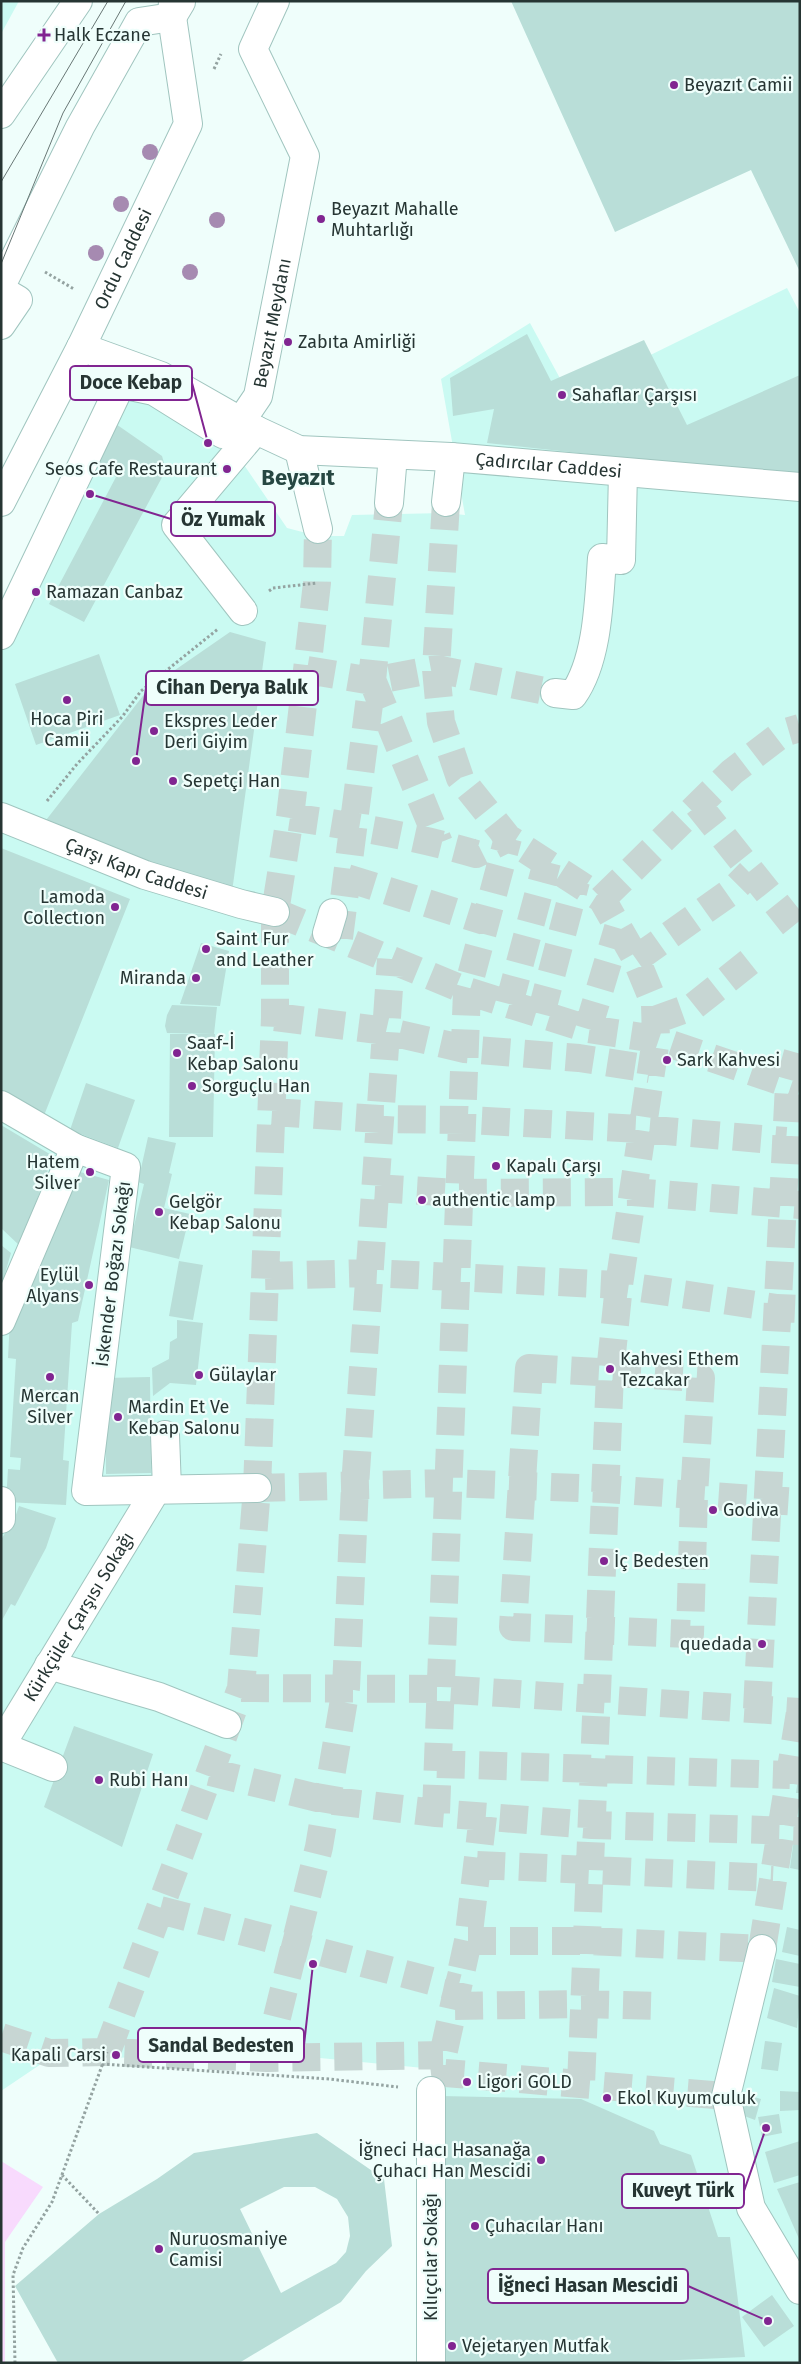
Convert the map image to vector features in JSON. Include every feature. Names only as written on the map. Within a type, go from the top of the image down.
[{"type":"street","points":[[1,114],[78,1]]},
{"type":"street","name":"Beyazıt Meydanı","points":[[1,635],[121,384],[154,391],[223,434],[248,425],[258,396],[305,156],[253,49],[275,1]]},
{"type":"street","points":[[1,286],[80,127],[139,22],[175,6]]},
{"type":"street","name":"Ordu Caddesi","points":[[1,502],[81,347],[188,124],[175,6]]},
{"type":"street","points":[[1,290],[18,300],[1,325]]},
{"type":"street","points":[[81,347],[160,376],[248,425],[299,450],[318,529]]},
{"type":"street","points":[[242,611],[176,525],[248,425]]},
{"type":"street","name":"Çadırcılar Caddesi","points":[[299,450],[451,457],[800,487]]},
{"type":"street","points":[[389,503],[393,455]]},
{"type":"street","points":[[446,502],[451,457]]},
{"type":"street","points":[[555,694],[573,695],[582,683],[599,619],[602,558],[621,560],[623,472]]},
{"type":"street","name":"Çarşı Kapı Caddesi","points":[[1,817],[145,875],[275,912]]},
{"type":"street","name":"İskender Boğazı Sokağı","points":[[1,1105],[75,1148],[126,1167],[86,1491],[161,1489]]},
{"type":"street","points":[[1,1321],[75,1148]]},
{"type":"street","points":[[165,1435],[161,1489],[257,1488]]},
{"type":"street","name":"Kürkçüler Çarşısı Sokağı","points":[[1,1745],[49,1665],[161,1489]]},
{"type":"street","points":[[1,1501],[1,1519]]},
{"type":"street","points":[[49,1665],[159,1696],[227,1724]]},
{"type":"street","points":[[1,1745],[53,1767]]},
{"type":"street","points":[[762,1949],[726,2096],[751,2208],[800,2290]]},
{"type":"street","name":"Kılıçcılar Sokağı","points":[[430,2091],[431,2363]]},
{"type":"path","points":[[213,70],[222,52]]},
{"type":"path","points":[[26,827],[77,764],[122,717],[141,691],[274,588],[317,583]]},
{"type":"path","points":[[15,2363],[13,2275],[23,2248],[52,2202],[107,2052]]},
{"type":"path","points":[[102,2064],[329,2079],[430,2091]]},
{"type":"path","points":[[62,2175],[99,2214]]},
{"type":"shaded area","points":[[1,1],[19,1],[1,34]]},
{"type":"shaded area","points":[[787,288],[800,313],[800,2363],[429,2363],[434,2069],[268,2053],[47,2060],[1,2091],[1,635],[121,384],[223,434],[287,528],[318,536],[344,536],[352,515],[445,513],[465,515],[441,379],[530,323],[569,395]]},
{"type":"shaded area","points":[[1,2161],[43,2187],[5,2242],[5,2363],[1,2363]]},
{"type":"building","name":"Beyazıt Camii","points":[[511,1],[800,1],[800,272],[751,170],[615,232]]},
{"type":"building","name":"Sahaflar Çarşısı","points":[[527,334],[551,381],[644,340],[687,425],[800,375],[800,474],[670,463],[487,443],[494,409],[453,416],[450,378]]},
{"type":"building","points":[[113,422],[162,456],[166,470],[84,622],[49,604],[116,477],[92,462]]},
{"type":"building","points":[[230,632],[266,642],[232,892],[43,824],[149,688]]},
{"type":"building","name":"Hoca Piri Camii","points":[[99,654],[120,715],[36,745],[15,684]]},
{"type":"building","points":[[1,848],[130,899],[43,1118],[1,1094]]},
{"type":"building","points":[[201,943],[229,951],[220,1006],[180,1004]]},
{"type":"building","points":[[172,1005],[217,1007],[214,1034],[167,1033],[165,1026],[167,1015]]},
{"type":"building","name":"Sorguçlu Han","points":[[170,1034],[215,1034],[213,1137],[169,1137]]},
{"type":"building","points":[[86,1083],[135,1100],[118,1148],[70,1130]]},
{"type":"building","points":[[1,1125],[53,1156],[20,1246],[1,1228]]},
{"type":"building","points":[[148,1137],[176,1143],[169,1173],[172,1174],[164,1208],[190,1214],[179,1259],[129,1247],[144,1184],[138,1182]]},
{"type":"building","points":[[73,1170],[109,1180],[78,1321],[72,1323],[63,1460],[69,1461],[66,1505],[6,1502],[8,1469],[20,1470],[21,1458],[10,1457],[16,1359],[8,1358],[10,1319],[17,1320]]},
{"type":"building","points":[[1,1245],[11,1253],[2,1284],[1,1284]]},
{"type":"building","points":[[179,1261],[203,1265],[193,1320],[169,1316]]},
{"type":"building","points":[[177,1320],[203,1323],[196,1385],[170,1383],[153,1396],[152,1368],[169,1359],[170,1342],[177,1338]]},
{"type":"building","points":[[150,1377],[151,1473],[106,1474],[105,1378]]},
{"type":"building","points":[[19,1506],[56,1518],[46,1548],[15,1606],[11,1604],[1,1622],[1,1540],[8,1528],[11,1529]]},
{"type":"building","name":"Rubi Hanı","points":[[74,1726],[153,1754],[122,1847],[44,1807]]},
{"type":"building","points":[[799,1772],[800,1793],[796,1793]]},
{"type":"building","points":[[794,1839],[800,1840],[800,1870],[790,1868]]},
{"type":"building","points":[[787,1927],[800,1930],[800,1956],[782,1952]]},
{"type":"building","points":[[776,1959],[800,1964],[800,1987],[772,1982]]},
{"type":"building","points":[[774,1988],[800,1996],[797,2028],[767,2018]]},
{"type":"building","points":[[765,2041],[782,2043],[778,2071],[761,2069]]},
{"type":"building","points":[[780,2091],[800,2092],[800,2110],[780,2111]]},
{"type":"building","points":[[743,2094],[761,2099],[755,2120],[739,2114]]},
{"type":"building","name":"Çuhacılar Hanı","points":[[441,2096],[581,2099],[654,2131],[660,2144],[691,2155],[718,2237],[730,2237],[745,2357],[613,2363],[440,2363]]},
{"type":"building","points":[[779,2114],[782,2133],[762,2137],[758,2117]]},
{"type":"building","name":"Nuruosmaniye Camisi","points":[[317,2133],[384,2179],[392,2246],[366,2271],[341,2302],[239,2363],[58,2363],[15,2286],[99,2214],[157,2179],[194,2153]],"holes":[[[284,2187],[315,2187],[337,2199],[348,2217],[350,2236],[346,2252],[336,2263],[281,2293],[240,2209]]]},
{"type":"building","points":[[800,2141],[800,2175],[774,2183],[765,2152]]},
{"type":"building","points":[[800,2182],[800,2241],[777,2189]]},
{"type":"building","points":[[772,2295],[794,2326],[764,2347],[742,2317]]},
{"type":"tunnel","points":[[446,502],[436,669],[441,722],[460,778],[508,838],[602,899],[636,959],[655,1005],[656,1039],[619,1285],[610,1373],[581,2085]]},
{"type":"tunnel","points":[[339,938],[372,681],[389,503]]},
{"type":"tunnel","points":[[107,2052],[241,1688],[257,1488],[275,1017],[275,912],[290,817],[317,583],[318,529]]},
{"type":"tunnel","points":[[307,670],[372,681],[436,669],[555,693]]},
{"type":"tunnel","points":[[373,682],[439,843]]},
{"type":"tunnel","points":[[602,899],[732,772],[783,733],[800,728]]},
{"type":"tunnel","points":[[698,805],[800,933]]},
{"type":"tunnel","points":[[290,817],[384,832],[476,854],[508,838]]},
{"type":"tunnel","points":[[436,1813],[467,991],[508,838]]},
{"type":"tunnel","points":[[509,1004],[547,862]]},
{"type":"tunnel","points":[[636,959],[732,891],[750,873]]},
{"type":"tunnel","points":[[347,878],[484,921]]},
{"type":"tunnel","points":[[541,1014],[576,881]]},
{"type":"tunnel","points":[[275,912],[467,991],[588,1029],[656,1039],[800,1088]]},
{"type":"tunnel","points":[[588,1029],[618,928]]},
{"type":"tunnel","points":[[655,1020],[694,1006],[758,955]]},
{"type":"tunnel","points":[[267,2058],[319,1847],[346,1688],[355,1486],[391,959]]},
{"type":"tunnel","points":[[275,1017],[386,1031],[465,1049],[579,1058],[650,1069]]},
{"type":"tunnel","points":[[757,1709],[789,1085],[800,1045]]},
{"type":"tunnel","points":[[272,1112],[380,1119],[467,1120],[642,1129],[786,1141]]},
{"type":"tunnel","points":[[375,1188],[459,1193],[633,1192],[800,1205]]},
{"type":"tunnel","points":[[265,1276],[370,1273],[619,1285],[777,1308],[800,1309]]},
{"type":"tunnel","points":[[529,1368],[701,1378],[694,1496],[690,1634],[513,1627],[529,1368]]},
{"type":"tunnel","points":[[257,1488],[447,1483],[606,1489],[800,1502]]},
{"type":"tunnel","points":[[241,1688],[439,1689],[800,1712]]},
{"type":"tunnel","points":[[468,1941],[587,1941],[762,1949],[800,1712]]},
{"type":"tunnel","points":[[437,1764],[790,1775]]},
{"type":"tunnel","points":[[210,1772],[326,1800],[436,1813],[592,1825],[800,1831]]},
{"type":"tunnel","points":[[483,1816],[468,1941],[443,2055],[445,2073],[726,2096]]},
{"type":"tunnel","points":[[477,1865],[773,1878]]},
{"type":"tunnel","points":[[160,1910],[458,1988]]},
{"type":"tunnel","points":[[455,2006],[585,2004],[659,2006]]},
{"type":"tunnel","points":[[1,2037],[49,2053],[107,2052],[267,2058],[443,2055]]},
{"type":"tram line","points":[[1,182],[108,1]]},
{"type":"tram line","points":[[1,264],[63,113],[126,1]]},
{"type":"place","name":"Halk Eczane","points":[[44,35]]},
{"type":"place","name":"Beyazıt Camii","points":[[674,85]]},
{"type":"place","name":"Beyazıt Mahalle Muhtarlığı","points":[[321,219]]},
{"type":"place","name":"Zabıta Amirliği","points":[[288,342]]},
{"type":"place","name":"Sahaflar Çarşısı","points":[[562,395]]},
{"type":"place","name":"Doce Kebap","points":[[208,443]]},
{"type":"place","name":"Seos Cafe Restaurant","points":[[227,469]]},
{"type":"place","name":"Öz Yumak","points":[[90,494]]},
{"type":"place","name":"Ramazan Canbaz","points":[[36,592]]},
{"type":"place","name":"Hoca Piri Camii","points":[[67,700]]},
{"type":"place","name":"Ekspres Leder Deri Giyim","points":[[154,731]]},
{"type":"place","name":"Cihan Derya Balık","points":[[136,761]]},
{"type":"place","name":"Sepetçi Han","points":[[173,781]]},
{"type":"place","name":"Lamoda Collectıon","points":[[115,907]]},
{"type":"place","name":"Saint Fur and Leather","points":[[206,949]]},
{"type":"place","name":"Miranda","points":[[196,978]]},
{"type":"place","name":"Saaf-İ Kebap Salonu","points":[[177,1053]]},
{"type":"place","name":"Sark Kahvesi","points":[[667,1060]]},
{"type":"place","name":"Sorguçlu Han","points":[[192,1086]]},
{"type":"place","name":"Kapalı Çarşı","points":[[496,1166]]},
{"type":"place","name":"Hatem Silver","points":[[90,1172]]},
{"type":"place","name":"authentic lamp","points":[[422,1200]]},
{"type":"place","name":"Gelgör Kebap Salonu","points":[[159,1212]]},
{"type":"place","name":"Eylül Alyans","points":[[89,1285]]},
{"type":"place","name":"Kahvesi Ethem Tezcakar","points":[[610,1369]]},
{"type":"place","name":"Gülaylar","points":[[199,1375]]},
{"type":"place","name":"Mercan Silver","points":[[50,1377]]},
{"type":"place","name":"Mardin Et Ve Kebap Salonu","points":[[118,1417]]},
{"type":"place","name":"Godiva","points":[[713,1510]]},
{"type":"place","name":"İç Bedesten","points":[[604,1561]]},
{"type":"place","name":"quedada","points":[[762,1644]]},
{"type":"place","name":"Rubi Hanı","points":[[99,1780]]},
{"type":"place","name":"Sandal Bedesten","points":[[313,1964]]},
{"type":"place","name":"Kapali Carsi","points":[[116,2055]]},
{"type":"place","name":"Ligori GOLD","points":[[467,2082]]},
{"type":"place","name":"Ekol Kuyumculuk","points":[[607,2098]]},
{"type":"place","name":"Kuveyt Türk","points":[[766,2128]]},
{"type":"place","name":"İğneci Hacı Hasanağa Çuhacı Han Mescidi","points":[[541,2160]]},
{"type":"place","name":"Çuhacılar Hanı","points":[[475,2226]]},
{"type":"place","name":"Nuruosmaniye Camisi","points":[[159,2249]]},
{"type":"place","name":"İğneci Hasan Mescidi","points":[[768,2321]]},
{"type":"place","name":"Vejetaryen Mutfak","points":[[452,2346]]},
{"type":"district","name":"Beyazıt","points":[[298,477]]}]
